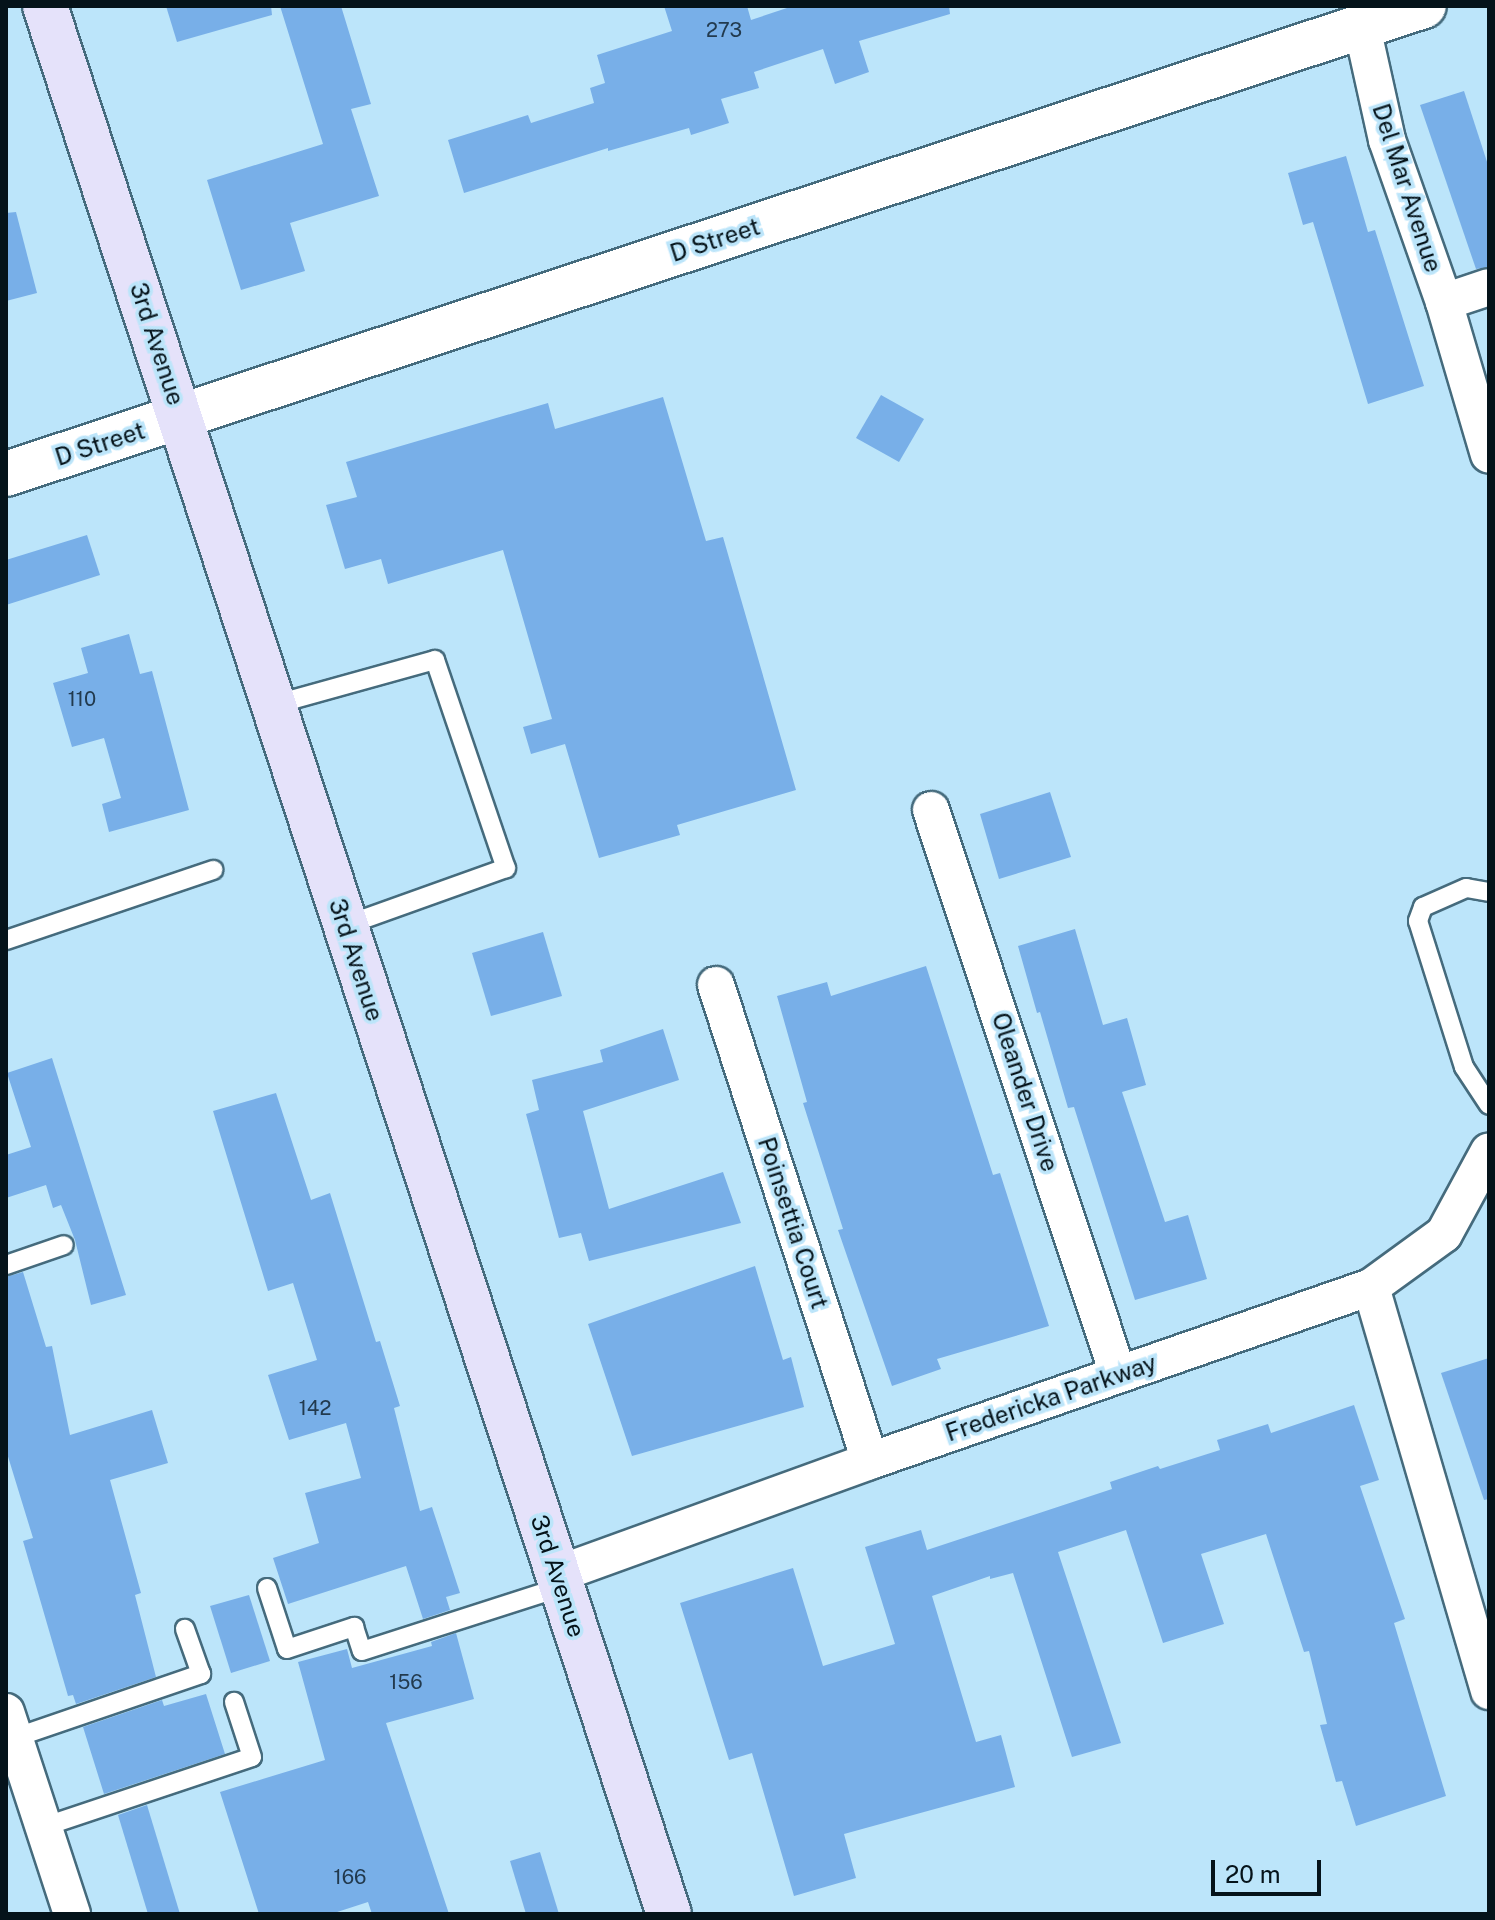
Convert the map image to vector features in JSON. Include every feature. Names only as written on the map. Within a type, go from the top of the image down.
[{"type":"main road","name":"3rd Avenue","points":[[45,6],[669,1914]]},
{"type":"street","name":"D Street","points":[[6,474],[1424,6]]},
{"type":"street","name":"Del Mar Avenue","points":[[1362,27],[1387,140],[1444,302],[1489,455]]},
{"type":"street","points":[[1444,302],[1489,287]]},
{"type":"street","name":"Oleander Drive","points":[[931,810],[1118,1374]]},
{"type":"street","name":"Poinsettia Court","points":[[716,985],[870,1461]]},
{"type":"street","name":"Fredericka Parkway","points":[[560,1580],[870,1461],[1371,1287],[1444,1234],[1489,1151]]},
{"type":"street","points":[[1371,1287],[1489,1691]]},
{"type":"street","points":[[10,1725],[72,1914]]},
{"type":"lane","points":[[273,705],[435,660],[506,868],[344,926]]},
{"type":"lane","points":[[6,940],[213,870]]},
{"type":"lane","points":[[1489,892],[1466,888],[1423,907],[1418,921],[1464,1067],[1489,1105]]},
{"type":"lane","points":[[6,1265],[64,1245]]},
{"type":"lane","points":[[267,1588],[287,1649],[354,1627],[362,1651],[560,1580]]},
{"type":"lane","points":[[10,1725],[201,1674],[185,1629]]},
{"type":"lane","points":[[43,1827],[252,1757],[234,1702]]},
{"type":"building","points":[[166,6],[271,6],[272,15],[177,42]]},
{"type":"building","points":[[280,6],[341,6],[371,104],[351,109],[379,196],[290,223],[305,271],[241,290],[207,180],[323,144]]},
{"type":"building","points":[[664,6],[747,6],[751,20],[793,6],[949,6],[950,14],[859,41],[869,72],[835,84],[823,49],[754,72],[759,88],[721,99],[729,123],[691,135],[689,128],[608,151],[608,148],[464,193],[448,140],[528,115],[531,123],[594,103],[590,88],[605,83],[597,55],[672,31]]},
{"type":"building","points":[[1464,91],[1489,168],[1489,267],[1476,269],[1420,105]]},
{"type":"building","points":[[1346,156],[1368,232],[1375,230],[1424,386],[1368,404],[1313,222],[1303,225],[1288,173]]},
{"type":"building","points":[[16,212],[37,293],[6,301],[6,213]]},
{"type":"building","points":[[881,395],[924,419],[899,462],[856,438]]},
{"type":"building","points":[[663,397],[706,541],[723,537],[796,790],[677,825],[680,835],[599,858],[565,744],[531,754],[523,727],[552,719],[503,550],[388,584],[381,559],[345,569],[326,505],[357,497],[346,462],[548,403],[555,429]]},
{"type":"building","points":[[87,535],[100,575],[6,605],[6,560]]},
{"type":"building","points":[[129,634],[140,674],[152,671],[189,810],[109,832],[102,804],[121,798],[104,738],[72,747],[53,683],[88,673],[81,648]]},
{"type":"building","points":[[1050,792],[1071,857],[999,879],[980,814]]},
{"type":"building","points":[[1075,929],[1103,1025],[1127,1018],[1146,1085],[1122,1092],[1165,1222],[1188,1215],[1207,1279],[1135,1300],[1074,1107],[1068,1108],[1018,946]]},
{"type":"building","points":[[543,932],[562,996],[491,1016],[472,953]]},
{"type":"building","points":[[926,966],[993,1175],[1000,1173],[1049,1326],[937,1359],[941,1369],[892,1386],[838,1230],[843,1229],[803,1103],[807,1102],[777,996],[827,982],[831,996]]},
{"type":"building","points":[[663,1029],[679,1080],[583,1111],[609,1209],[723,1172],[741,1223],[589,1261],[581,1233],[559,1238],[526,1114],[539,1110],[532,1080],[603,1062],[600,1050]]},
{"type":"building","points":[[52,1058],[126,1295],[91,1305],[75,1240],[61,1205],[53,1208],[46,1185],[6,1198],[6,1155],[31,1147],[7,1073]]},
{"type":"building","points":[[276,1093],[311,1200],[330,1193],[376,1342],[380,1341],[400,1406],[394,1408],[420,1511],[432,1507],[460,1593],[446,1597],[450,1610],[423,1619],[406,1566],[288,1604],[273,1558],[319,1543],[305,1493],[361,1478],[346,1423],[289,1440],[268,1375],[317,1360],[293,1283],[268,1291],[213,1111]]},
{"type":"building","points":[[755,1266],[783,1360],[791,1357],[804,1407],[632,1456],[588,1324]]},
{"type":"building","points":[[23,1272],[46,1347],[52,1346],[70,1435],[152,1410],[168,1463],[110,1480],[141,1593],[135,1595],[156,1677],[76,1704],[73,1695],[68,1696],[23,1541],[33,1538],[6,1450],[6,1277]]},
{"type":"building","points":[[1489,1358],[1489,1499],[1484,1500],[1441,1373]]},
{"type":"building","points":[[1354,1405],[1379,1480],[1360,1486],[1405,1619],[1394,1623],[1446,1796],[1356,1826],[1342,1781],[1336,1782],[1320,1725],[1327,1724],[1309,1651],[1304,1652],[1266,1534],[1201,1554],[1224,1624],[1163,1643],[1126,1530],[1058,1552],[1121,1743],[1072,1757],[1013,1573],[990,1579],[990,1576],[932,1596],[976,1742],[1001,1735],[1015,1787],[844,1834],[856,1878],[794,1896],[752,1753],[729,1760],[680,1603],[793,1568],[823,1666],[895,1644],[865,1547],[921,1530],[927,1550],[1112,1489],[1110,1482],[1220,1450],[1217,1440],[1268,1424],[1271,1433]]},
{"type":"building","points":[[249,1595],[270,1661],[231,1673],[210,1606]]},
{"type":"building","points":[[456,1633],[474,1699],[386,1723],[449,1914],[372,1914],[368,1902],[331,1914],[259,1914],[220,1792],[325,1760],[298,1662],[347,1649],[352,1668],[432,1646],[431,1642]]},
{"type":"building","points":[[206,1694],[225,1754],[104,1794],[83,1727],[162,1700],[164,1706]]},
{"type":"building","points":[[147,1805],[180,1914],[148,1914],[118,1815]]},
{"type":"building","points":[[540,1852],[559,1914],[526,1914],[510,1861]]}]
